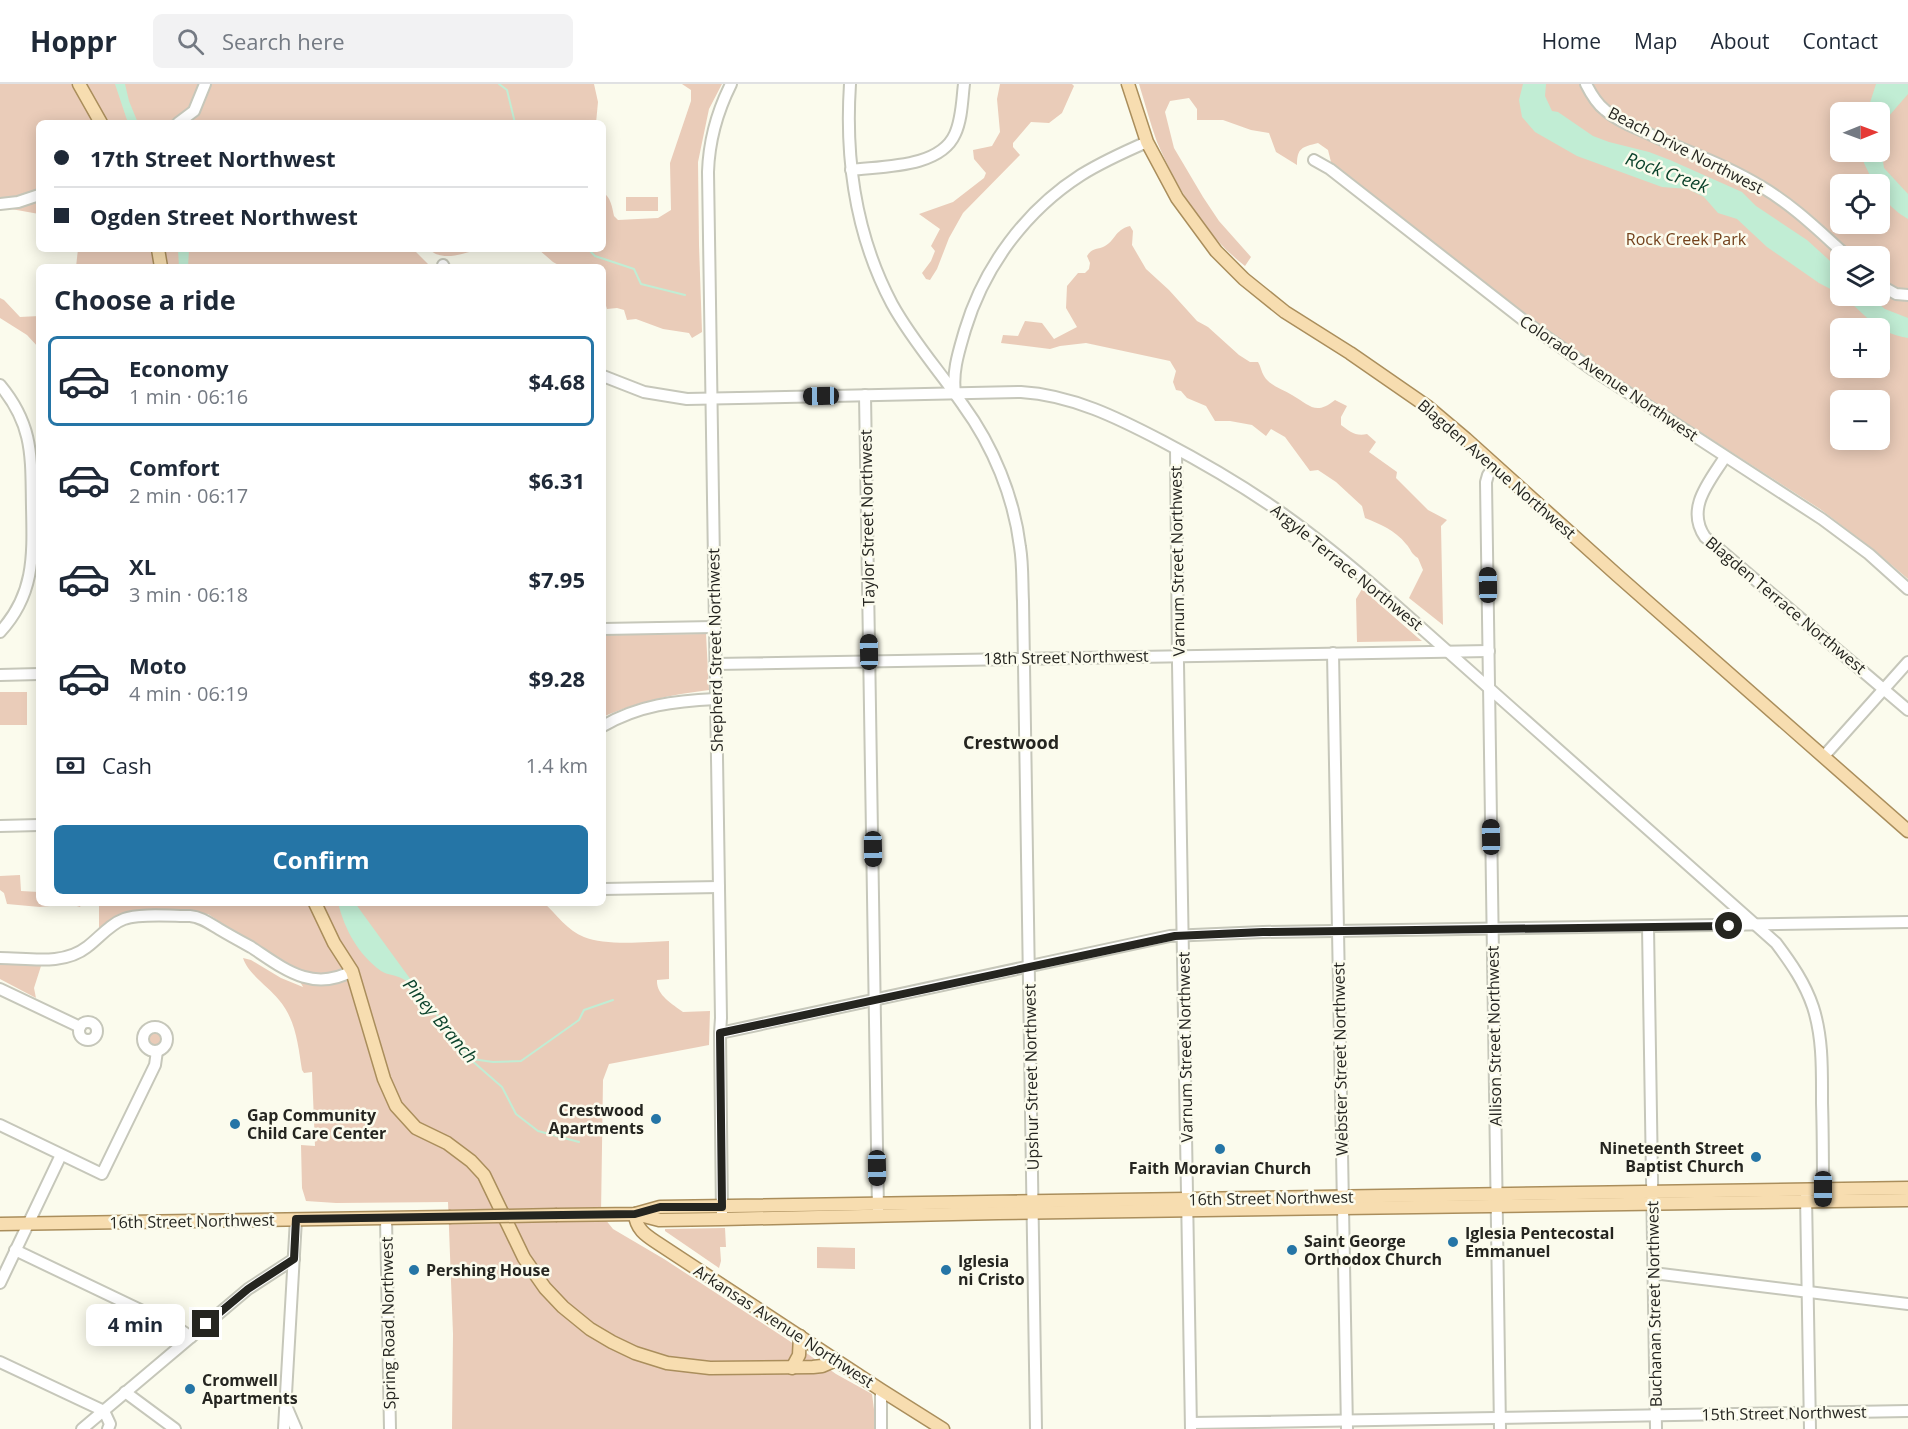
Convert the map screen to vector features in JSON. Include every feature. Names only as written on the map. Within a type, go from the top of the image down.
[{"type":"main road","points":[[79,84],[99,120]]},
{"type":"main road","name":"Blagden Avenue Northwest","points":[[1128,84],[1147,142],[1177,198],[1216,251],[1244,279],[1285,312],[1350,352],[1428,407],[1908,831]]},
{"type":"main road","points":[[316,906],[334,942],[352,971],[384,1079],[396,1106],[416,1128],[454,1148],[484,1175],[524,1258],[545,1288],[563,1307],[583,1324],[635,1353],[688,1366],[710,1368],[819,1367],[836,1360]]},
{"type":"main road","name":"16th Street Northwest","points":[[0,1224],[635,1214],[659,1220],[722,1213],[1806,1196],[1908,1188]]},
{"type":"main road","name":"16th Street Northwest","points":[[1823,1195],[1908,1200]]},
{"type":"main road","name":"Arkansas Avenue Northwest","points":[[635,1214],[638,1227],[649,1237],[943,1429]]},
{"type":"main road","points":[[792,1368],[799,1355],[800,1336]]},
{"type":"street","points":[[183,120],[198,104],[205,84]]},
{"type":"street","name":"Shepherd Street Northwest","points":[[722,1213],[708,166],[716,120],[731,84]]},
{"type":"street","name":"Upshur Street Northwest","points":[[850,84],[848,131],[851,170],[855,198],[871,256],[904,326],[955,393],[994,458],[1014,513],[1022,557],[1036,1429]]},
{"type":"street","points":[[851,170],[921,161],[940,153],[952,140],[958,126],[964,84]]},
{"type":"street","name":"Beach Drive Northwest","points":[[1586,84],[1599,106],[1616,118],[1726,168],[1763,188],[1802,216],[1836,246]]},
{"type":"street","points":[[955,393],[954,374],[972,309],[988,275],[1013,237],[1041,207],[1074,180],[1110,159],[1147,142]]},
{"type":"street","name":"Colorado Avenue Northwest","points":[[1314,160],[1339,176],[1531,326],[1593,370],[1838,531],[1869,554],[1908,590]]},
{"type":"street","points":[[0,204],[18,202],[36,196]]},
{"type":"street","points":[[1890,291],[1896,294],[1908,295]]},
{"type":"street","name":"Argyle Terrace Northwest","points":[[606,377],[653,395],[680,398],[1028,393],[1064,399],[1090,407],[1131,425],[1230,479],[1286,516],[1368,581],[1449,651],[1776,943],[1807,993],[1814,1012],[1821,1057],[1823,1195]]},
{"type":"street","points":[[0,385],[18,410],[29,441],[33,541],[31,568],[26,590],[13,615],[0,632]]},
{"type":"street","name":"Taylor Street Northwest","points":[[866,395],[878,1210]]},
{"type":"street","name":"Varnum Street Northwest","points":[[1176,449],[1191,1426]]},
{"type":"street","name":"Blagden Terrace Northwest","points":[[1725,457],[1700,498],[1697,515],[1702,533],[1908,710]]},
{"type":"street","name":"Allison Street Northwest","points":[[1495,465],[1486,482],[1500,1423]]},
{"type":"street","points":[[606,629],[714,627]]},
{"type":"street","name":"18th Street Northwest","points":[[715,663],[1489,651]]},
{"type":"street","name":"Webster Street Northwest","points":[[1333,653],[1347,1424]]},
{"type":"street","points":[[1824,756],[1908,662]]},
{"type":"street","points":[[0,675],[36,674]]},
{"type":"street","points":[[606,724],[631,712],[654,705],[716,699]]},
{"type":"street","points":[[0,826],[36,825]]},
{"type":"street","points":[[606,889],[719,887]]},
{"type":"street","points":[[0,958],[65,958],[82,950],[114,924],[124,919],[190,916],[200,918],[297,976],[322,980],[352,971]]},
{"type":"street","points":[[720,1033],[1183,935],[1908,922]]},
{"type":"street","name":"Buchanan Street Northwest","points":[[1648,927],[1656,1429]]},
{"type":"street","points":[[0,989],[80,1027]]},
{"type":"street","points":[[0,1125],[102,1174],[155,1065],[157,1051]]},
{"type":"street","points":[[0,1283],[61,1155]]},
{"type":"street","points":[[1806,1196],[1810,1429]]},
{"type":"street","name":"Spring Road Northwest","points":[[386,1218],[390,1429]]},
{"type":"street","points":[[284,1429],[296,1219]]},
{"type":"street","points":[[15,1250],[176,1327],[191,1337]]},
{"type":"street","points":[[82,1429],[248,1289],[294,1259]]},
{"type":"street","points":[[1653,1273],[1908,1304]]},
{"type":"street","points":[[0,1362],[104,1411],[110,1424],[108,1429]]},
{"type":"street","points":[[881,1390],[881,1429]]},
{"type":"street","points":[[125,1392],[174,1429]]},
{"type":"street","points":[[286,1405],[296,1429]]},
{"type":"street","name":"15th Street Northwest","points":[[1191,1426],[1500,1423],[1655,1415],[1908,1411]]},
{"type":"green space","points":[[0,84],[594,84],[598,102],[596,120],[36,120],[36,213],[0,207]]},
{"type":"green space","points":[[682,84],[722,84],[709,109],[698,162],[702,332],[692,338],[689,333],[663,329],[636,319],[627,320],[624,310],[607,309],[606,264],[557,264],[541,252],[606,252],[606,194],[614,216],[618,220],[658,218],[671,210],[670,163],[691,101],[691,90]]},
{"type":"green space","points":[[1000,84],[1072,84],[1074,86],[1062,113],[1049,123],[1031,122],[1013,143],[1013,147],[1020,155],[963,213],[949,238],[937,269],[930,280],[926,279],[922,273],[931,261],[935,251],[931,246],[940,229],[919,214],[953,202],[984,178],[986,173],[974,159],[973,150],[992,146],[1000,132],[997,99]]},
{"type":"green space","name":"Rock Creek Park","points":[[1139,84],[1908,84],[1908,579],[1820,509],[1605,371],[1540,326],[1343,173],[1331,162],[1328,150],[1318,143],[1299,152],[1297,165],[1276,152],[1269,133],[1251,130],[1223,120],[1197,120],[1197,109],[1189,98],[1170,101],[1165,112],[1174,148],[1219,221],[1251,257],[1245,266],[1217,240],[1194,210],[1157,142]]},
{"type":"green space","points":[[626,197],[658,197],[658,211],[626,211]]},
{"type":"green space","points":[[1130,226],[1133,231],[1132,245],[1146,269],[1197,321],[1208,327],[1239,355],[1250,362],[1258,362],[1264,376],[1270,382],[1308,405],[1317,408],[1335,400],[1347,406],[1341,417],[1341,425],[1356,434],[1367,434],[1376,442],[1369,452],[1397,472],[1396,478],[1428,510],[1447,520],[1441,526],[1443,625],[1409,598],[1423,570],[1418,558],[1402,539],[1387,528],[1365,518],[1362,506],[1336,482],[1318,470],[1310,471],[1285,437],[1271,429],[1266,436],[1252,425],[1215,421],[1206,406],[1187,398],[1181,391],[1176,390],[1173,382],[1176,371],[1170,361],[1086,343],[1050,349],[1001,343],[1003,335],[1018,336],[1025,321],[1042,323],[1054,339],[1077,327],[1066,308],[1067,286],[1078,273],[1085,273],[1089,269],[1090,263],[1087,256],[1090,252],[1107,245],[1121,230]]},
{"type":"green space","points":[[78,252],[416,252],[428,264],[76,264]]},
{"type":"green space","points":[[433,252],[469,252],[446,256]]},
{"type":"green space","points":[[0,298],[20,317],[36,316],[36,345],[27,335],[0,318]]},
{"type":"green space","points":[[1362,589],[1422,641],[1357,642],[1356,599]]},
{"type":"green space","points":[[706,634],[709,690],[655,699],[606,716],[606,635]]},
{"type":"green space","points":[[0,692],[27,692],[27,725],[0,725]]},
{"type":"green space","points":[[20,875],[21,891],[36,892],[36,906],[50,906],[40,907],[7,904],[4,893],[0,890],[0,876]]},
{"type":"green space","points":[[99,906],[547,906],[573,931],[593,940],[626,943],[669,941],[669,979],[657,980],[657,985],[666,999],[683,1012],[710,1011],[709,1045],[609,1064],[603,1080],[601,1214],[613,1229],[664,1259],[836,1374],[872,1394],[874,1429],[452,1429],[453,1334],[448,1202],[306,1201],[302,1188],[301,1145],[315,1146],[312,1072],[304,1073],[302,1070],[295,1033],[285,1008],[249,969],[243,958],[303,987],[294,971],[208,914],[175,912],[99,930]]},
{"type":"green space","points":[[0,964],[41,966],[34,988],[36,998],[0,979]]},
{"type":"green space","points":[[154,1032],[159,1034],[161,1039],[159,1044],[154,1046],[149,1044],[147,1039],[149,1034]]},
{"type":"green space","points":[[725,1228],[726,1247],[720,1247],[719,1268],[665,1231],[665,1229]]},
{"type":"green space","points":[[817,1247],[855,1248],[855,1269],[817,1268]]},
{"type":"water","points":[[115,84],[125,84],[137,120],[127,120]]},
{"type":"water","name":"Rock Creek","points":[[1523,84],[1546,84],[1545,96],[1552,111],[1558,112],[1593,136],[1649,152],[1742,192],[1756,206],[1807,240],[1830,261],[1830,289],[1767,247],[1737,219],[1718,213],[1704,197],[1688,189],[1662,187],[1577,156],[1535,132],[1522,117],[1519,100]]},
{"type":"water","points":[[1876,84],[1908,84],[1908,94],[1890,115],[1890,102],[1870,102]]},
{"type":"water","points":[[1883,162],[1884,168],[1890,174],[1869,174],[1864,163]]},
{"type":"water","points":[[1890,174],[1908,194],[1908,219],[1890,204]]},
{"type":"water","points":[[178,252],[189,252],[188,264],[179,264]]},
{"type":"water","points":[[1854,306],[1881,306],[1908,318],[1908,338],[1890,333],[1890,318],[1868,318]]},
{"type":"water","points":[[339,906],[357,906],[419,991],[401,978],[381,971],[373,964],[359,949],[344,923]]},
{"type":"waterway","points":[[499,84],[507,90],[514,120]]},
{"type":"waterway","points":[[591,252],[595,256],[634,269],[641,284],[685,295]]},
{"type":"waterway","name":"Piney Branch","points":[[417,988],[470,1059],[502,1087],[516,1114],[538,1131],[579,1142]]},
{"type":"waterway","points":[[472,1059],[493,1062],[521,1061],[579,1020],[584,1010],[613,1000]]},
{"type":"place","name":"Crestwood Apartments","points":[[656,1119]]},
{"type":"place","name":"Gap Community Child Care Center","points":[[235,1124]]},
{"type":"place","name":"Faith Moravian Church","points":[[1220,1149]]},
{"type":"place","name":"Nineteenth Street Baptist Church","points":[[1756,1157]]},
{"type":"place","name":"Iglesia Pentecostal Emmanuel","points":[[1453,1242]]},
{"type":"place","name":"Saint George Orthodox Church","points":[[1292,1250]]},
{"type":"place","name":"Pershing House","points":[[414,1270]]},
{"type":"place","name":"Iglesia ni Cristo","points":[[946,1270]]},
{"type":"place","name":"Cromwell Apartments","points":[[190,1389]]},
{"type":"district","name":"Crestwood","points":[[1011,743]]},
{"type":"route","points":[[206,1324],[248,1289],[294,1259],[296,1219],[635,1214],[660,1207],[722,1207],[720,1033],[1192,934],[1729,926]]}]
